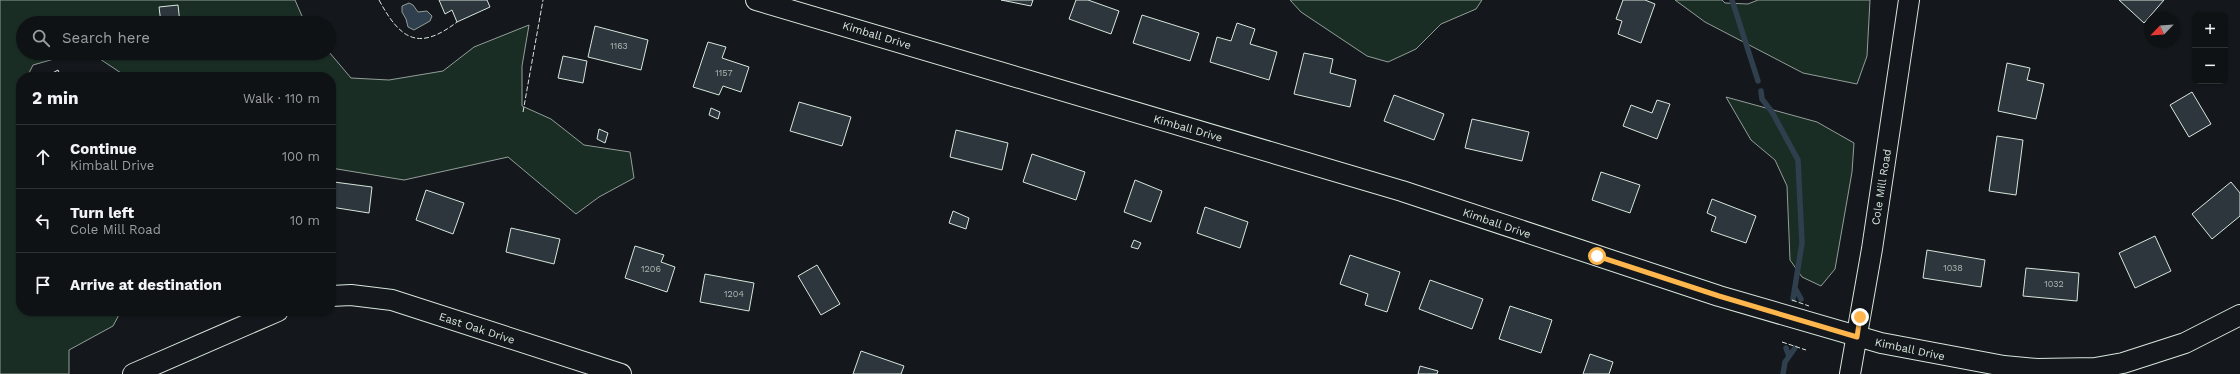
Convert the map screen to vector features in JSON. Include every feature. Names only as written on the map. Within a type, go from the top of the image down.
[{"type":"street","name":"Kimball Drive","points":[[756,0],[1402,191],[1719,296],[1857,337],[1975,361],[2038,369],[2068,370],[2123,363],[2154,354],[2185,343],[2240,315]]},
{"type":"street","name":"Cole Mill Road","points":[[1850,374],[1909,0]]},
{"type":"street","name":"East Oak Drive","points":[[336,296],[351,295],[392,300],[573,367],[621,374]]},
{"type":"street","points":[[133,374],[266,316]]},
{"type":"green space","points":[[0,0],[295,0],[302,16],[16,16],[16,60],[50,60],[33,65],[30,72],[16,72],[16,316],[118,316],[113,326],[69,350],[69,374],[0,374]]},
{"type":"green space","points":[[1290,0],[1482,0],[1476,9],[1441,24],[1416,49],[1388,62],[1367,56],[1301,12]]},
{"type":"green space","points":[[1675,0],[1722,0],[1725,3],[1748,4],[1758,0],[1870,0],[1867,56],[1857,84],[1803,73],[1705,22]]},
{"type":"green space","points":[[529,25],[522,66],[522,106],[551,119],[584,145],[630,152],[634,178],[599,197],[576,214],[508,157],[404,180],[336,169],[336,72],[120,72],[102,60],[336,60],[351,78],[389,80],[443,71],[474,47]]},
{"type":"green space","points":[[1726,97],[1817,122],[1854,143],[1852,172],[1835,269],[1821,286],[1802,277],[1790,260],[1787,186],[1775,160],[1751,140]]},
{"type":"water","points":[[409,3],[413,5],[418,12],[427,11],[432,16],[430,21],[414,30],[408,27],[402,12],[402,6]]},
{"type":"building","points":[[439,0],[487,0],[490,7],[457,22],[452,10],[445,14]]},
{"type":"building","points":[[1001,0],[1033,0],[1031,6]]},
{"type":"building","points":[[1076,0],[1088,0],[1119,11],[1111,34],[1069,19]]},
{"type":"building","points":[[1623,0],[1645,0],[1655,4],[1641,43],[1618,34],[1622,21],[1616,19]]},
{"type":"building","points":[[2119,0],[2164,0],[2154,12],[2144,12],[2144,23]]},
{"type":"building","points":[[178,5],[179,16],[160,16],[159,7]]},
{"type":"building","points":[[1142,15],[1199,33],[1190,61],[1133,43]]},
{"type":"building","points":[[1237,23],[1255,29],[1250,44],[1277,52],[1269,80],[1210,62],[1217,37],[1231,41]]},
{"type":"building","points":[[595,26],[648,40],[641,70],[588,57]]},
{"type":"building","points":[[708,42],[726,47],[722,58],[749,67],[741,92],[723,86],[719,95],[693,87]]},
{"type":"building","points":[[1304,53],[1333,59],[1330,73],[1356,80],[1350,107],[1294,94]]},
{"type":"building","points":[[563,56],[587,61],[583,83],[558,78]]},
{"type":"building","points":[[2007,63],[2030,68],[2027,80],[2044,84],[2036,119],[1998,111]]},
{"type":"building","points":[[2192,92],[2211,124],[2189,137],[2170,105]]},
{"type":"building","points":[[1394,95],[1444,114],[1434,140],[1384,121]]},
{"type":"building","points":[[1657,100],[1670,104],[1657,139],[1623,126],[1631,105],[1652,113]]},
{"type":"building","points":[[799,102],[851,117],[842,146],[790,131]]},
{"type":"building","points":[[711,108],[720,112],[718,119],[709,115]]},
{"type":"building","points":[[1472,119],[1529,132],[1522,161],[1465,148]]},
{"type":"building","points":[[599,129],[608,133],[605,143],[597,139]]},
{"type":"building","points":[[956,130],[1008,143],[1002,170],[950,157]]},
{"type":"building","points":[[1997,136],[2023,140],[2016,195],[1989,191]]},
{"type":"building","points":[[1032,154],[1085,172],[1076,200],[1023,182]]},
{"type":"building","points":[[1601,172],[1640,185],[1630,213],[1592,200]]},
{"type":"building","points":[[1135,180],[1162,191],[1151,222],[1124,212]]},
{"type":"building","points":[[336,182],[372,187],[369,213],[336,208]]},
{"type":"building","points":[[2231,182],[2240,193],[2240,216],[2212,239],[2192,214]]},
{"type":"building","points":[[426,190],[464,203],[453,234],[416,220]]},
{"type":"building","points":[[1712,199],[1756,216],[1746,243],[1711,231],[1716,217],[1707,213]]},
{"type":"building","points":[[1205,207],[1248,222],[1240,248],[1197,233]]},
{"type":"building","points":[[953,211],[969,218],[966,229],[949,223]]},
{"type":"building","points":[[511,228],[560,239],[554,264],[506,252]]},
{"type":"building","points":[[2155,236],[2171,271],[2135,288],[2119,253]]},
{"type":"building","points":[[1134,240],[1141,243],[1138,249],[1131,247]]},
{"type":"building","points":[[635,246],[664,255],[661,262],[675,267],[667,292],[625,278]]},
{"type":"building","points":[[1927,250],[1985,260],[1981,287],[1923,278]]},
{"type":"building","points":[[1350,255],[1400,272],[1387,312],[1365,305],[1368,294],[1340,284]]},
{"type":"building","points":[[817,265],[840,304],[821,315],[798,276]]},
{"type":"building","points":[[2026,268],[2079,273],[2077,301],[2023,296]]},
{"type":"building","points":[[705,274],[754,283],[749,311],[700,302]]},
{"type":"building","points":[[1430,280],[1483,299],[1472,329],[1419,309]]},
{"type":"building","points":[[1510,306],[1552,320],[1541,353],[1499,339]]},
{"type":"building","points":[[861,351],[904,366],[901,374],[853,374]]},
{"type":"building","points":[[1590,354],[1613,362],[1609,374],[1583,374]]},
{"type":"building","points":[[1420,366],[1438,371],[1437,374],[1418,374]]},
{"type":"waterway","points":[[1732,0],[1758,81]]},
{"type":"waterway","points":[[1761,91],[1762,99],[1772,112],[1798,160],[1802,243],[1793,299]]},
{"type":"waterway","points":[[1795,288],[1801,299]]},
{"type":"waterway","points":[[1786,348],[1789,356]]},
{"type":"waterway","points":[[1783,374],[1785,362],[1795,348]]},
{"type":"fence","points":[[379,0],[395,24],[411,37],[421,39],[431,37],[457,22]]},
{"type":"fence","points":[[523,112],[543,0]]},
{"type":"fence","points":[[1792,300],[1809,306]]},
{"type":"fence","points":[[1782,342],[1806,350]]},
{"type":"route","points":[[1597,256],[1719,296],[1857,337],[1860,317]]}]
